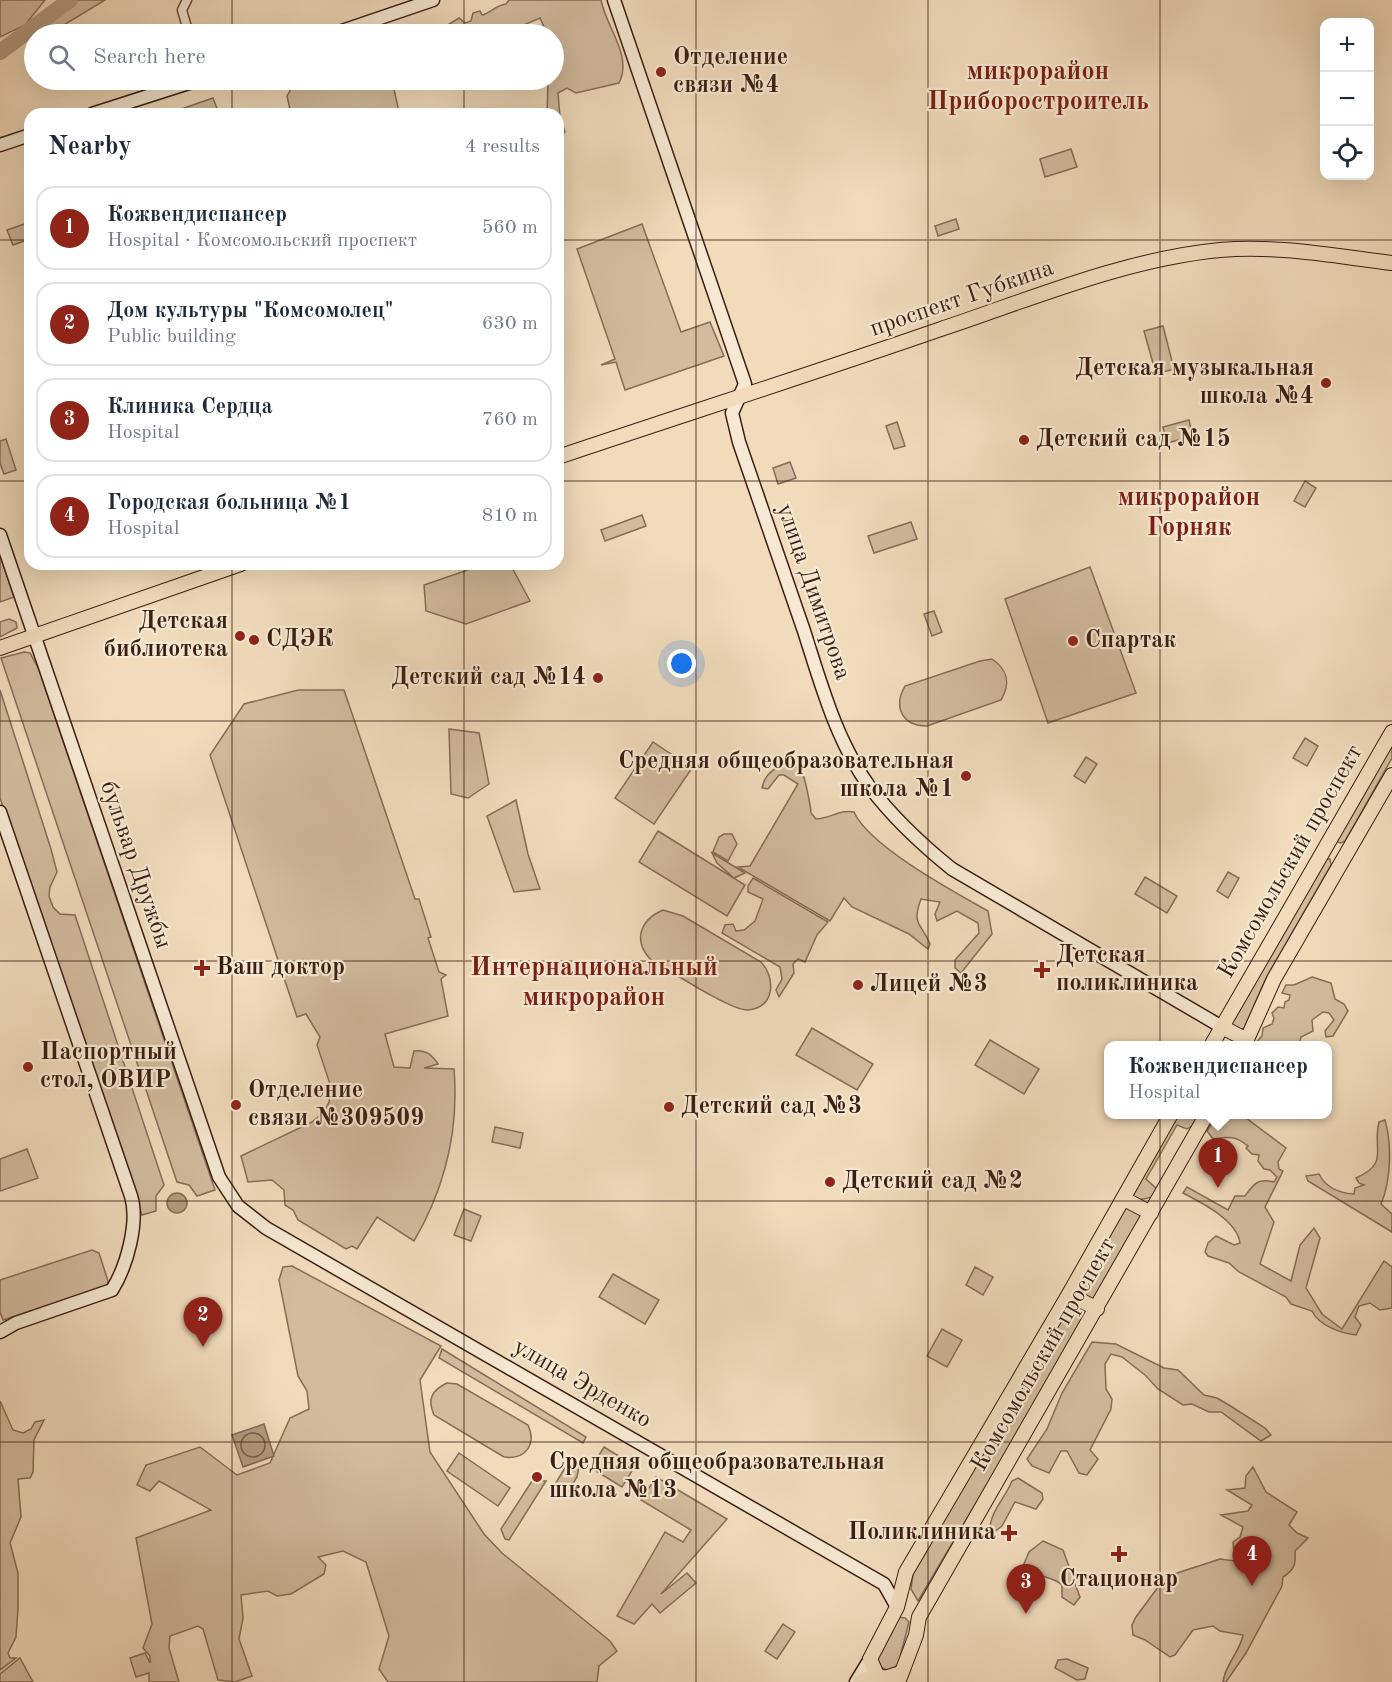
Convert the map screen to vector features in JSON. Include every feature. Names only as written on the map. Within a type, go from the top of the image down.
[{"type":"main road","points":[[362,24],[433,0]]},
{"type":"main road","name":"улица Димитрова","points":[[614,0],[745,384],[732,413],[739,442],[837,726],[868,785],[912,837],[952,869],[1222,1027]]},
{"type":"main road","points":[[111,108],[167,90]]},
{"type":"main road","points":[[0,145],[24,137]]},
{"type":"main road","name":"проспект Губкина","points":[[564,455],[1074,285],[1163,260],[1218,250],[1256,248],[1318,253],[1392,263]]},
{"type":"main road","name":"бульвар Дружбы","points":[[0,535],[219,1177],[237,1206]]},
{"type":"main road","points":[[0,648],[224,570]]},
{"type":"main road","name":"Комсомольский проспект","points":[[1214,1041],[1392,732]]},
{"type":"main road","name":"Комсомольский проспект","points":[[1247,1041],[1274,979],[1392,775]]},
{"type":"main road","points":[[0,812],[135,1210],[132,1231],[117,1282],[112,1290],[16,1323],[0,1332]]},
{"type":"main road","points":[[1326,844],[1345,855]]},
{"type":"main road","points":[[1222,1027],[1243,1041]]},
{"type":"main road","name":"Комсомольский проспект","points":[[870,1659],[897,1607],[906,1572],[1168,1119]]},
{"type":"main road","name":"Комсомольский проспект","points":[[858,1682],[900,1677],[916,1635],[919,1617],[1204,1119]]},
{"type":"main road","points":[[1124,1199],[1151,1213]]},
{"type":"main road","name":"улица Эрденко","points":[[237,1206],[266,1228],[884,1584],[897,1607]]},
{"type":"main road","points":[[1069,1294],[1097,1309]]},
{"type":"main road","points":[[897,1607],[911,1608],[919,1617]]},
{"type":"main road","points":[[858,1682],[870,1659],[883,1678]]},
{"type":"street","points":[[186,0],[182,10],[186,24]]},
{"type":"shaded area","points":[[0,0],[45,0],[24,25],[0,37]]},
{"type":"shaded area","points":[[76,0],[105,0],[65,24],[49,24]]},
{"type":"shaded area","points":[[509,0],[601,0],[621,52],[623,62],[619,83],[576,93],[567,88],[564,90],[564,24],[543,24],[540,18],[526,24],[449,24],[459,18],[465,23],[471,21],[473,13],[480,11],[482,15],[506,4]]},
{"type":"shaded area","points":[[290,90],[394,90],[398,108],[290,108],[287,96]]},
{"type":"shaded area","points":[[548,90],[563,90],[558,93],[559,108],[547,108]]},
{"type":"shaded area","points":[[213,98],[217,108],[184,108]]},
{"type":"shaded area","points":[[1071,149],[1077,167],[1045,177],[1040,159]]},
{"type":"shaded area","points":[[956,219],[959,229],[938,236],[935,226]]},
{"type":"shaded area","points":[[24,224],[24,241],[13,245],[7,230]]},
{"type":"shaded area","points":[[642,224],[681,332],[710,322],[724,356],[625,390],[616,362],[601,365],[615,359],[577,249]]},
{"type":"shaded area","points":[[1163,326],[1174,369],[1156,374],[1144,331]]},
{"type":"shaded area","points":[[1189,420],[1193,436],[1167,443],[1163,427]]},
{"type":"shaded area","points":[[897,422],[905,446],[894,449],[886,426]]},
{"type":"shaded area","points":[[6,439],[16,470],[4,474],[0,463],[0,441]]},
{"type":"shaded area","points":[[790,462],[796,478],[778,484],[773,468]]},
{"type":"shaded area","points":[[1305,481],[1316,488],[1305,507],[1294,501]]},
{"type":"shaded area","points":[[642,515],[646,526],[605,541],[601,530]]},
{"type":"shaded area","points":[[911,522],[917,539],[874,553],[868,536]]},
{"type":"shaded area","points":[[0,555],[14,597],[0,602]]},
{"type":"shaded area","points":[[1090,567],[1136,693],[1048,723],[1005,599]]},
{"type":"shaded area","points":[[468,570],[513,570],[530,601],[466,624],[426,611],[424,585]]},
{"type":"shaded area","points":[[934,611],[942,632],[932,636],[924,614]]},
{"type":"shaded area","points":[[9,619],[16,622],[17,628],[0,637],[0,622]]},
{"type":"shaded area","points":[[24,652],[30,653],[39,670],[215,1190],[197,1196],[189,1185],[177,1182],[1,658]]},
{"type":"shaded area","points":[[992,659],[1005,672],[1007,682],[1001,700],[927,726],[911,723],[902,714],[900,701],[905,686]]},
{"type":"shaded area","points":[[0,690],[57,872],[50,887],[49,896],[53,907],[60,914],[75,915],[164,1185],[156,1196],[156,1211],[142,1215],[0,798]]},
{"type":"shaded area","points":[[298,690],[344,690],[415,899],[419,899],[439,972],[446,975],[441,979],[448,1016],[385,1034],[394,1067],[410,1068],[414,1051],[422,1051],[428,1053],[438,1064],[424,1068],[454,1069],[454,1114],[448,1158],[434,1200],[414,1241],[377,1217],[357,1249],[352,1246],[346,1249],[298,1220],[293,1210],[285,1205],[284,1190],[272,1180],[248,1182],[241,1156],[312,1122],[324,1112],[329,1102],[331,1087],[317,1045],[320,1037],[306,1014],[297,1017],[210,755],[244,704]]},
{"type":"shaded area","points":[[449,729],[479,733],[489,784],[468,798],[451,794]]},
{"type":"shaded area","points":[[1305,738],[1318,746],[1307,766],[1293,758]]},
{"type":"shaded area","points":[[653,742],[692,768],[654,824],[615,798]]},
{"type":"shaded area","points":[[1392,744],[1392,758],[1345,841],[1337,842],[1337,837]]},
{"type":"shaded area","points":[[1086,757],[1097,764],[1085,783],[1074,776]]},
{"type":"shaded area","points":[[788,762],[799,769],[803,775],[811,813],[816,819],[844,812],[854,812],[876,839],[894,853],[988,911],[992,934],[961,973],[955,968],[955,960],[979,933],[978,923],[957,911],[937,921],[935,914],[940,902],[921,899],[918,908],[917,920],[930,944],[928,949],[909,934],[852,907],[844,898],[830,921],[738,867],[750,866],[798,784],[784,775],[779,775],[768,789],[762,788],[771,772]]},
{"type":"shaded area","points":[[516,800],[528,854],[540,889],[514,892],[487,816]]},
{"type":"shaded area","points":[[658,831],[745,885],[727,916],[639,862]]},
{"type":"shaded area","points":[[732,834],[737,844],[728,861],[713,852],[719,837]]},
{"type":"shaded area","points":[[712,853],[745,873],[734,878],[717,863]]},
{"type":"shaded area","points":[[1326,859],[1330,859],[1331,865],[1266,978],[1244,1028],[1239,1030],[1231,1025],[1233,1018]]},
{"type":"shaded area","points":[[1228,872],[1239,878],[1228,898],[1217,891]]},
{"type":"shaded area","points":[[1145,877],[1177,896],[1167,913],[1135,894]]},
{"type":"shaded area","points":[[753,878],[828,922],[817,935],[805,962],[798,959],[793,964],[794,973],[779,997],[776,990],[782,979],[780,967],[722,933],[725,925],[733,924],[736,931],[744,930],[755,921],[763,899],[748,892],[748,886]]},
{"type":"shaded area","points":[[663,910],[683,916],[761,962],[771,984],[764,1004],[748,1010],[740,1009],[700,989],[650,959],[642,945],[642,931],[649,919]]},
{"type":"shaded area","points":[[1312,977],[1331,983],[1335,999],[1344,1004],[1348,1011],[1333,1036],[1326,1037],[1325,1031],[1334,1020],[1329,1013],[1323,1012],[1312,1020],[1313,1031],[1301,1037],[1300,1041],[1258,1041],[1262,1036],[1263,1028],[1272,1024],[1274,1018],[1272,1013],[1278,1007],[1284,1008],[1285,1002],[1289,1000],[1290,995],[1282,993],[1286,985],[1294,985]]},
{"type":"shaded area","points":[[646,992],[646,1003],[620,1004],[619,993]]},
{"type":"shaded area","points":[[812,1028],[873,1064],[857,1090],[796,1055]]},
{"type":"shaded area","points":[[990,1040],[1039,1069],[1024,1094],[975,1065]]},
{"type":"shaded area","points":[[1176,1119],[1197,1119],[1187,1129],[1177,1125],[1146,1179],[1157,1189],[1153,1197],[1138,1200],[1132,1197]]},
{"type":"shaded area","points":[[1214,1119],[1247,1119],[1286,1148],[1278,1162],[1279,1169],[1283,1171],[1265,1207],[1274,1222],[1260,1264],[1291,1281],[1300,1245],[1314,1228],[1320,1238],[1306,1288],[1322,1314],[1342,1329],[1384,1261],[1392,1267],[1392,1308],[1380,1310],[1370,1303],[1359,1306],[1355,1317],[1361,1325],[1356,1335],[1344,1333],[1325,1325],[1312,1311],[1291,1304],[1286,1297],[1239,1272],[1229,1263],[1208,1256],[1205,1252],[1208,1243],[1216,1236],[1234,1245],[1240,1243],[1226,1220],[1183,1193],[1187,1187],[1228,1210],[1235,1196],[1245,1196],[1256,1183],[1274,1182],[1277,1177],[1270,1170],[1264,1169],[1258,1161],[1259,1155],[1252,1154],[1243,1142],[1231,1138],[1213,1139],[1207,1131]]},
{"type":"shaded area","points":[[1385,1120],[1389,1140],[1389,1162],[1387,1185],[1381,1204],[1392,1214],[1392,1232],[1308,1181],[1306,1176],[1319,1174],[1325,1183],[1334,1189],[1354,1194],[1355,1188],[1364,1185],[1356,1178],[1373,1167],[1376,1161],[1379,1122]]},
{"type":"shaded area","points":[[495,1127],[523,1133],[520,1148],[492,1142]]},
{"type":"shaded area","points":[[27,1149],[38,1178],[0,1191],[0,1159]]},
{"type":"shaded area","points":[[1129,1206],[1141,1215],[1141,1219],[1094,1299],[1089,1300],[1078,1291],[1124,1208]]},
{"type":"shaded area","points":[[464,1209],[481,1216],[471,1241],[454,1235]]},
{"type":"shaded area","points":[[92,1250],[99,1253],[108,1281],[107,1286],[3,1320],[0,1312],[0,1280]]},
{"type":"shaded area","points":[[292,1266],[441,1346],[420,1380],[430,1452],[484,1534],[502,1553],[610,1641],[617,1651],[599,1666],[597,1682],[388,1682],[379,1669],[389,1636],[366,1562],[343,1551],[318,1557],[326,1565],[324,1574],[291,1594],[277,1596],[268,1591],[241,1595],[243,1618],[239,1639],[252,1676],[235,1682],[218,1680],[203,1629],[198,1626],[170,1636],[169,1648],[179,1682],[149,1682],[149,1673],[136,1677],[130,1658],[145,1653],[150,1663],[150,1656],[143,1648],[152,1624],[136,1538],[211,1510],[159,1481],[150,1491],[137,1485],[146,1465],[200,1447],[237,1475],[270,1463],[290,1418],[309,1409],[307,1391],[298,1376],[279,1280],[283,1267]]},
{"type":"shaded area","points":[[975,1267],[993,1277],[983,1295],[966,1285]]},
{"type":"shaded area","points":[[613,1274],[659,1300],[645,1324],[599,1297]]},
{"type":"shaded area","points":[[1075,1305],[1086,1310],[1088,1314],[918,1601],[911,1589],[914,1567],[1065,1308]]},
{"type":"shaded area","points":[[942,1329],[962,1340],[947,1367],[927,1356]]},
{"type":"shaded area","points":[[1092,1342],[1116,1344],[1164,1368],[1178,1370],[1204,1395],[1217,1398],[1229,1405],[1265,1428],[1271,1435],[1261,1441],[1221,1412],[1209,1412],[1192,1404],[1183,1405],[1158,1389],[1145,1375],[1122,1357],[1111,1354],[1105,1364],[1106,1389],[1112,1399],[1111,1409],[1090,1450],[1098,1459],[1087,1475],[1079,1473],[1067,1451],[1061,1451],[1049,1473],[1032,1466],[1027,1459],[1047,1429],[1062,1393]]},
{"type":"shaded area","points":[[442,1349],[586,1437],[583,1443],[439,1358]]},
{"type":"shaded area","points":[[447,1383],[457,1384],[528,1425],[531,1439],[527,1450],[518,1456],[504,1457],[434,1415],[431,1404],[432,1396]]},
{"type":"shaded area","points":[[0,1401],[13,1430],[23,1433],[31,1429],[35,1422],[44,1420],[34,1440],[33,1472],[30,1478],[18,1479],[21,1517],[10,1543],[18,1573],[18,1609],[16,1637],[8,1653],[10,1658],[16,1658],[0,1670]]},
{"type":"shaded area","points":[[604,1447],[635,1466],[622,1487],[591,1468]]},
{"type":"shaded area","points":[[459,1453],[510,1488],[498,1506],[447,1471]]},
{"type":"shaded area","points":[[569,1461],[579,1467],[577,1477],[567,1493],[554,1486]]},
{"type":"shaded area","points":[[1253,1467],[1266,1492],[1297,1512],[1289,1525],[1297,1533],[1308,1538],[1295,1551],[1294,1567],[1283,1577],[1282,1586],[1246,1653],[1226,1682],[1223,1682],[1243,1635],[1220,1631],[1213,1626],[1193,1630],[1175,1655],[1170,1657],[1145,1640],[1133,1635],[1132,1625],[1158,1587],[1171,1575],[1220,1559],[1235,1561],[1233,1542],[1240,1537],[1243,1527],[1221,1515],[1248,1511],[1252,1505],[1227,1490],[1245,1488],[1246,1476]]},
{"type":"shaded area","points":[[656,1477],[727,1519],[661,1594],[687,1573],[696,1583],[660,1613],[652,1604],[634,1624],[617,1616],[665,1532],[683,1542],[691,1530],[641,1500]]},
{"type":"shaded area","points":[[1018,1478],[1042,1493],[1043,1499],[1036,1509],[1015,1502],[1002,1526],[993,1533],[990,1532],[994,1512],[1012,1481]]},
{"type":"shaded area","points":[[532,1481],[546,1481],[509,1540],[505,1539],[501,1529]]},
{"type":"shaded area","points":[[1043,1541],[1063,1550],[1080,1597],[1074,1605],[1062,1597],[1062,1585],[1052,1579],[1032,1573],[1023,1566],[1029,1552]]},
{"type":"shaded area","points":[[897,1617],[905,1618],[909,1622],[898,1665],[888,1671],[878,1665],[877,1659]]},
{"type":"shaded area","points":[[783,1624],[795,1632],[777,1659],[765,1651]]},
{"type":"shaded area","points":[[20,1658],[33,1682],[0,1682],[0,1674]]},
{"type":"shaded area","points":[[1067,1659],[1088,1668],[1085,1679],[1077,1680],[1055,1668],[1058,1660]]},
{"type":"water","points":[[177,1193],[184,1196],[187,1203],[184,1210],[177,1213],[170,1210],[167,1203],[170,1196]]},
{"type":"water","points":[[264,1424],[274,1456],[243,1467],[232,1435]]},
{"type":"waterway","points":[[38,24],[70,0]]},
{"type":"waterway","points":[[0,52],[24,34]]},
{"type":"place","name":"Отделение связи №4","points":[[661,72]]},
{"type":"place","name":"Детская музыкальная школа №4","points":[[1326,383]]},
{"type":"place","name":"Детский сад №15","points":[[1024,440]]},
{"type":"place","name":"Детская библиотека","points":[[240,636]]},
{"type":"place","name":"СДЭК","points":[[254,640]]},
{"type":"place","name":"Спартак","points":[[1073,641]]},
{"type":"place","name":"Детский сад №14","points":[[598,678]]},
{"type":"place","name":"Средняя общеобразовательная школа №1","points":[[966,776]]},
{"type":"place","name":"Ваш доктор","points":[[202,968]]},
{"type":"place","name":"Детская поликлиника","points":[[1042,970]]},
{"type":"place","name":"Лицей №3","points":[[858,985]]},
{"type":"place","name":"Паспортный стол, ОВИР","points":[[28,1067]]},
{"type":"place","name":"Отделение связи №309509","points":[[236,1105]]},
{"type":"place","name":"Детский сад №3","points":[[669,1107]]},
{"type":"place","name":"Детский сад №2","points":[[830,1182]]},
{"type":"place","name":"Кожвендиспансер","points":[[1218,1188]]},
{"type":"place","name":"Дом культуры \"Комсомолец\"","points":[[203,1347]]},
{"type":"place","name":"Средняя общеобразовательная школа №13","points":[[537,1477]]},
{"type":"place","name":"Поликлиника","points":[[1009,1533]]},
{"type":"place","name":"Стационар","points":[[1119,1554]]},
{"type":"place","name":"Городская больница №1","points":[[1252,1586]]},
{"type":"place","name":"Клиника Сердца","points":[[1026,1614]]},
{"type":"district","name":"микрорайон Приборостроитель","points":[[1038,87]]},
{"type":"district","name":"микрорайон Горняк","points":[[1189,513]]},
{"type":"district","name":"Интернациональный микрорайон","points":[[594,983]]}]
